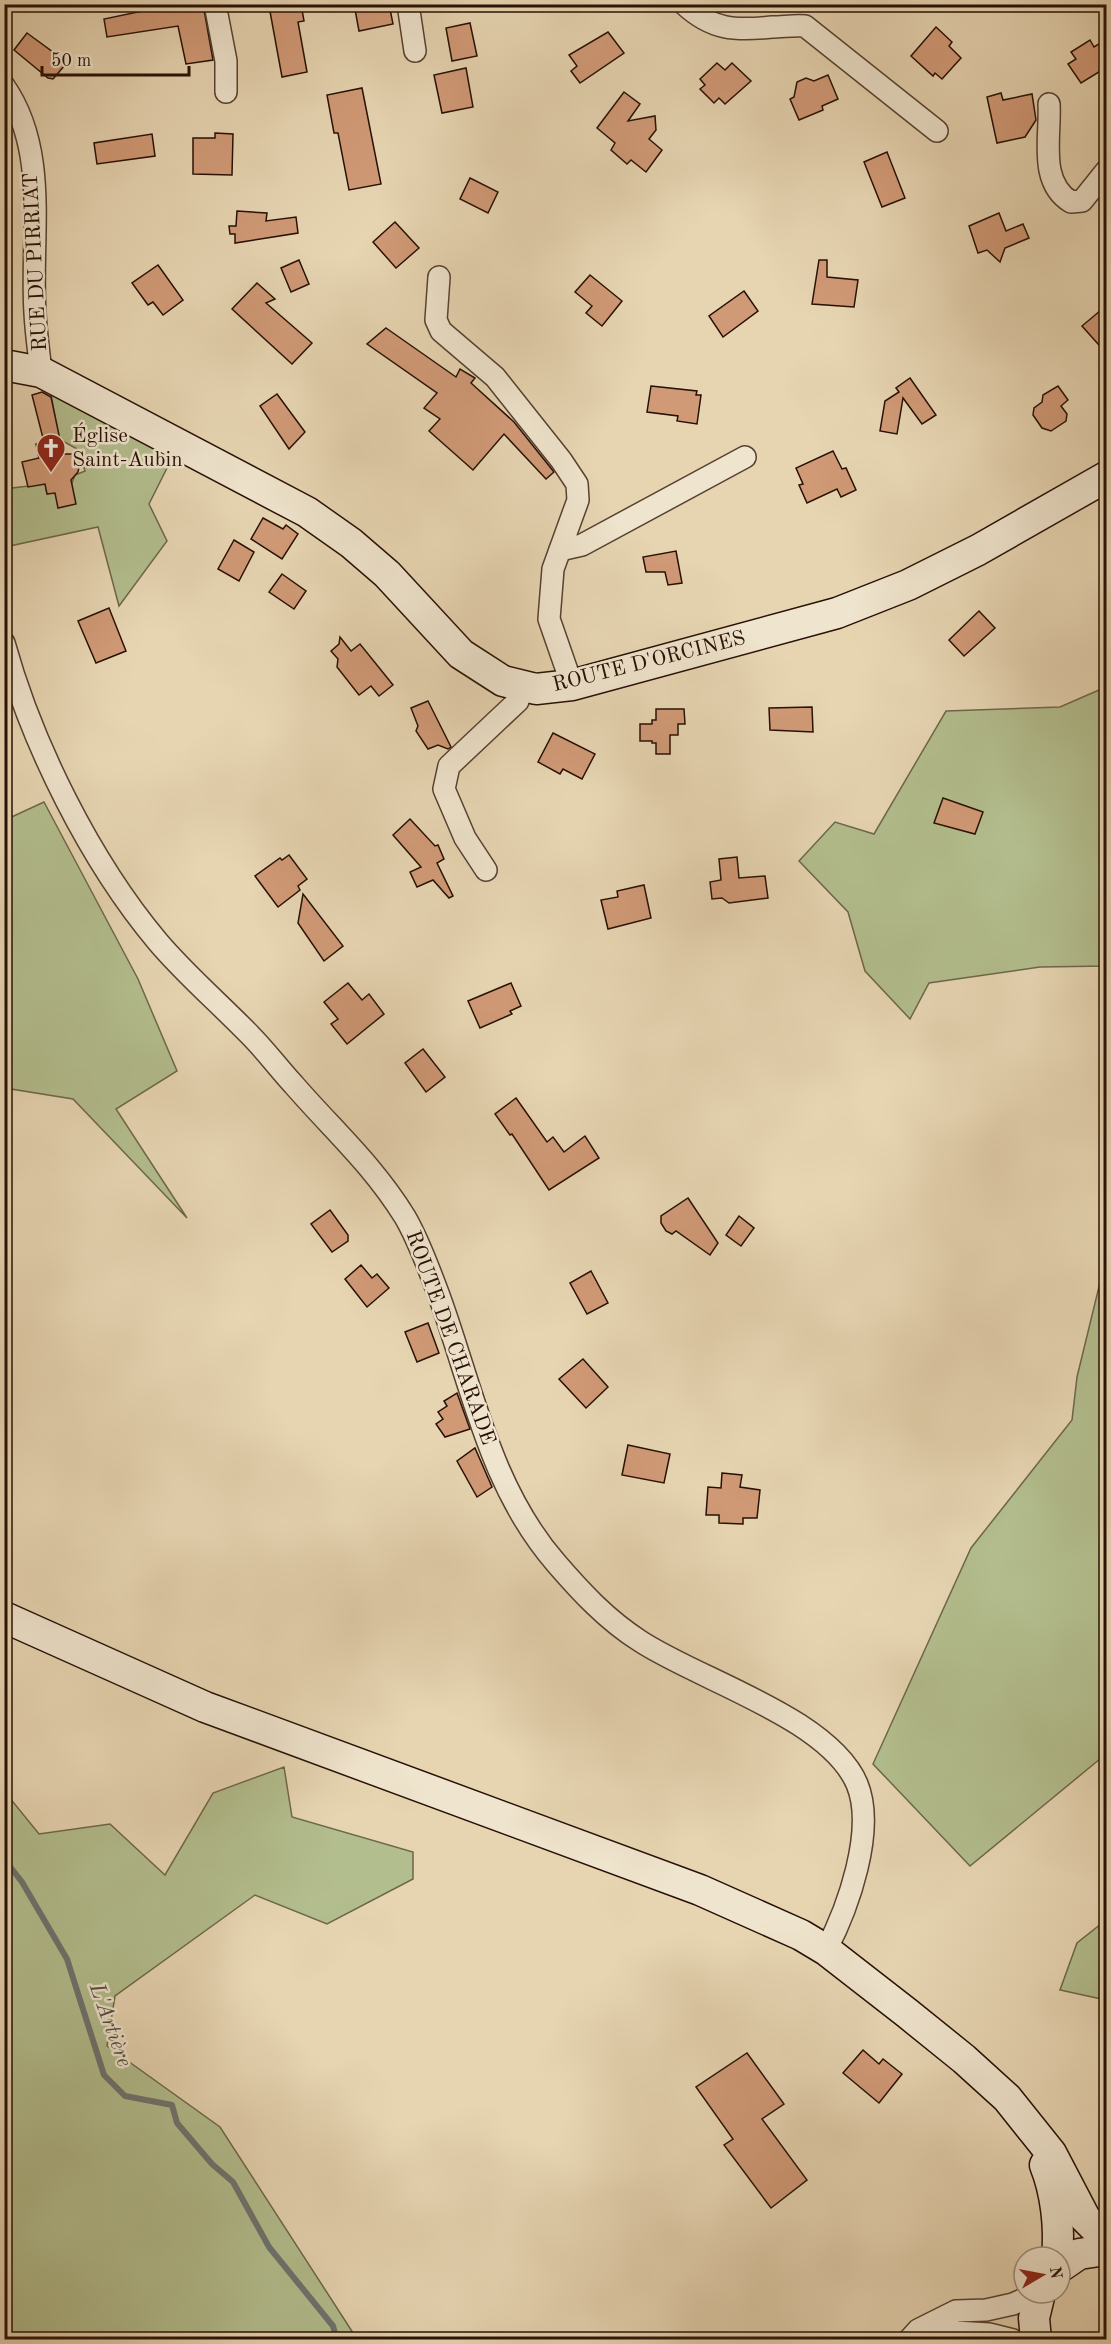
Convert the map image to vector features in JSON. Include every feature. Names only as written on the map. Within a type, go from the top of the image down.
[{"type":"street","points":[[215,4],[226,62],[226,92]]},
{"type":"street","points":[[408,4],[414,51]]},
{"type":"street","points":[[684,4],[699,18],[718,26],[744,29],[798,25],[814,32],[937,131]]},
{"type":"street","name":"RUE DU PIRRIAT","points":[[4,86],[15,101],[28,132],[33,182],[34,313],[41,372]]},
{"type":"street","points":[[1049,104],[1048,160],[1060,193],[1071,202],[1082,201],[1107,171]]},
{"type":"street","points":[[439,277],[436,320],[441,330],[495,376],[577,484],[578,500],[553,569],[549,619],[572,685]]},
{"type":"street","name":"ROUTE D'ORCINES","points":[[4,365],[41,372],[307,512],[351,543],[387,574],[461,654],[503,681],[523,687],[550,688],[572,685],[837,613],[908,585],[978,550],[1107,477]]},
{"type":"street","points":[[560,550],[582,545],[745,457]]},
{"type":"street","name":"ROUTE DE CHARADE","points":[[4,643],[24,707],[43,752],[95,850],[137,916],[160,945],[250,1035],[368,1163],[406,1219],[420,1244],[446,1315],[493,1458],[516,1508],[540,1542],[596,1606],[618,1626],[697,1674],[780,1714],[825,1743],[848,1767],[857,1784],[862,1807],[861,1844],[851,1885],[826,1950]]},
{"type":"street","points":[[486,870],[465,838],[444,789],[449,766],[518,701],[523,687]]},
{"type":"street","points":[[4,1617],[205,1707],[700,1890],[781,1926],[826,1950],[964,2059],[1007,2098],[1051,2153],[1085,2218],[1107,2239]]},
{"type":"street","points":[[1027,2124],[1052,2187],[1058,2231],[1057,2245]]},
{"type":"street","points":[[1072,2259],[1079,2254],[1107,2250]]},
{"type":"street","points":[[913,2335],[956,2311],[986,2310],[1012,2304]]},
{"type":"street","points":[[1036,2305],[1034,2318],[1036,2340]]},
{"type":"street","points":[[913,2335],[977,2333],[1013,2340]]},
{"type":"green space","points":[[51,394],[172,458],[149,504],[167,541],[119,606],[98,527],[5,547],[4,489],[45,484],[47,494],[70,488],[75,475],[85,471],[79,450],[59,439]]},
{"type":"green space","points":[[1106,687],[1106,966],[1040,967],[929,983],[910,1019],[865,971],[848,912],[799,861],[835,822],[874,834],[946,711],[1060,707]]},
{"type":"green space","points":[[44,802],[138,979],[177,1071],[116,1109],[187,1218],[73,1099],[5,1088],[5,820]]},
{"type":"green space","points":[[1106,1258],[1106,1754],[970,1866],[873,1764],[971,1548],[1072,1420],[1077,1377]]},
{"type":"green space","points":[[284,1767],[292,1817],[413,1852],[413,1879],[327,1924],[255,1895],[115,1996],[107,2046],[220,2127],[357,2339],[5,2339],[5,1792],[39,1834],[110,1824],[165,1875],[213,1793]]},
{"type":"green space","points":[[1106,1920],[1106,2000],[1060,1990],[1077,1943]]},
{"type":"building","points":[[176,4],[203,4],[213,60],[186,64],[178,26],[107,37],[104,19]]},
{"type":"building","points":[[301,4],[304,21],[298,22],[307,72],[282,77],[269,6]]},
{"type":"building","points":[[354,4],[389,4],[393,24],[359,31]]},
{"type":"building","points":[[470,23],[477,56],[452,61],[446,28]]},
{"type":"building","points":[[936,27],[952,42],[949,46],[961,58],[942,79],[935,73],[933,76],[911,56]]},
{"type":"building","points":[[608,32],[624,53],[580,83],[571,71],[577,66],[569,55]]},
{"type":"building","points":[[27,33],[61,58],[61,62],[65,65],[53,79],[48,78],[14,50]]},
{"type":"building","points":[[1107,39],[1107,67],[1081,83],[1068,64],[1076,59],[1071,52],[1090,40],[1094,47]]},
{"type":"building","points":[[717,63],[725,70],[732,63],[751,81],[725,104],[719,98],[714,103],[700,89],[705,85],[700,79]]},
{"type":"building","points":[[466,68],[473,107],[442,113],[434,75]]},
{"type":"building","points":[[828,75],[838,99],[822,106],[823,110],[799,120],[790,99],[794,97],[797,82],[806,78],[814,81]]},
{"type":"building","points":[[362,88],[381,184],[349,190],[338,133],[334,133],[327,95]]},
{"type":"building","points":[[624,92],[640,104],[628,121],[655,116],[656,130],[649,139],[662,150],[646,172],[631,160],[627,164],[611,150],[615,143],[597,128]]},
{"type":"building","points":[[1001,93],[1003,100],[1032,94],[1036,120],[1025,137],[997,143],[987,97]]},
{"type":"building","points":[[215,133],[233,134],[232,175],[193,174],[193,138],[215,138]]},
{"type":"building","points":[[152,134],[155,156],[97,164],[94,143]]},
{"type":"building","points":[[887,152],[905,198],[882,207],[864,162]]},
{"type":"building","points":[[470,178],[498,192],[488,213],[460,199]]},
{"type":"building","points":[[237,211],[267,213],[266,221],[296,217],[298,233],[235,243],[235,234],[230,234],[229,226],[236,226]]},
{"type":"building","points":[[999,213],[1006,231],[1023,224],[1029,238],[1005,248],[1000,262],[987,250],[978,253],[969,226]]},
{"type":"building","points":[[395,222],[419,248],[396,268],[373,242]]},
{"type":"building","points":[[299,260],[309,284],[291,292],[281,268]]},
{"type":"building","points":[[819,260],[827,260],[827,277],[858,280],[854,307],[812,304]]},
{"type":"building","points":[[158,265],[183,300],[163,315],[153,302],[148,305],[132,283]]},
{"type":"building","points":[[590,275],[622,301],[602,326],[586,313],[592,306],[575,292]]},
{"type":"building","points":[[257,283],[275,299],[266,303],[312,343],[292,364],[232,309]]},
{"type":"building","points":[[744,291],[758,311],[723,337],[709,316]]},
{"type":"building","points":[[1107,305],[1107,354],[1082,326]]},
{"type":"building","points":[[386,328],[456,377],[460,369],[475,378],[471,383],[514,422],[554,472],[546,479],[504,434],[473,470],[429,431],[440,419],[424,408],[437,393],[367,344]]},
{"type":"building","points":[[910,378],[936,415],[922,424],[903,398],[897,434],[880,431],[885,401],[899,392],[896,388]]},
{"type":"building","points":[[651,386],[697,391],[696,395],[701,395],[697,424],[677,421],[678,416],[647,412]]},
{"type":"building","points":[[1058,386],[1068,400],[1061,406],[1067,414],[1066,421],[1051,431],[1042,428],[1033,415],[1034,408],[1042,402],[1043,395]]},
{"type":"building","name":"Église Saint-Aubin","points":[[42,392],[51,397],[63,454],[72,454],[80,463],[78,472],[71,480],[76,504],[58,508],[55,493],[47,494],[45,484],[28,487],[22,462],[39,458],[36,444],[44,442],[32,395]]},
{"type":"building","points":[[277,394],[305,432],[289,449],[260,406]]},
{"type":"building","points":[[833,451],[842,469],[846,468],[856,490],[841,497],[837,489],[807,503],[799,485],[803,484],[796,468]]},
{"type":"building","points":[[263,518],[283,529],[286,525],[298,534],[282,559],[251,539]]},
{"type":"building","points":[[234,540],[254,552],[239,581],[218,569]]},
{"type":"building","points":[[676,551],[682,583],[668,585],[665,572],[646,572],[643,557]]},
{"type":"building","points":[[282,574],[306,591],[294,609],[269,592]]},
{"type":"building","points":[[109,608],[126,651],[96,663],[78,621]]},
{"type":"building","points":[[979,611],[995,628],[964,656],[949,640]]},
{"type":"building","points":[[340,637],[351,651],[360,644],[393,685],[379,696],[371,686],[359,695],[337,667],[338,659],[331,651],[339,644]]},
{"type":"building","points":[[428,701],[451,747],[448,749],[438,745],[428,749],[416,731],[418,726],[411,708]]},
{"type":"building","points":[[812,707],[813,732],[770,730],[769,708]]},
{"type":"building","points":[[656,709],[684,709],[685,724],[678,724],[678,735],[670,735],[670,754],[656,754],[656,743],[640,741],[640,724],[652,724],[652,720],[656,720]]},
{"type":"building","points":[[553,733],[595,754],[582,779],[563,769],[560,774],[538,762]]},
{"type":"building","points":[[943,798],[983,812],[975,834],[934,823]]},
{"type":"building","points":[[410,819],[435,846],[438,845],[444,859],[437,863],[453,896],[449,898],[433,880],[417,887],[410,872],[421,867],[393,835]]},
{"type":"building","points":[[289,855],[307,879],[298,886],[300,890],[278,907],[255,876],[280,858],[282,860]]},
{"type":"building","points":[[737,857],[739,878],[765,876],[768,898],[729,903],[722,898],[712,899],[710,882],[721,880],[719,859]]},
{"type":"building","points":[[644,885],[651,918],[608,929],[601,900],[618,897],[617,891]]},
{"type":"building","points":[[303,894],[343,946],[324,961],[298,923]]},
{"type":"building","points":[[348,983],[362,1000],[369,994],[384,1014],[347,1044],[331,1024],[338,1019],[324,1002]]},
{"type":"building","points":[[511,983],[521,1006],[510,1011],[512,1014],[480,1028],[468,1001]]},
{"type":"building","points":[[423,1049],[445,1077],[426,1092],[405,1063]]},
{"type":"building","points":[[516,1098],[547,1142],[553,1137],[564,1152],[585,1136],[599,1158],[549,1190],[512,1134],[510,1135],[495,1114]]},
{"type":"building","points":[[688,1198],[718,1243],[710,1255],[676,1231],[672,1234],[666,1231],[661,1223],[661,1216]]},
{"type":"building","points":[[330,1210],[348,1235],[348,1241],[332,1252],[311,1224]]},
{"type":"building","points":[[739,1216],[754,1228],[741,1246],[726,1235]]},
{"type":"building","points":[[361,1265],[372,1278],[377,1274],[389,1288],[367,1307],[345,1279]]},
{"type":"building","points":[[591,1271],[608,1303],[587,1314],[570,1283]]},
{"type":"building","points":[[428,1323],[439,1353],[417,1362],[405,1332]]},
{"type":"building","points":[[583,1359],[608,1387],[586,1408],[559,1379]]},
{"type":"building","points":[[457,1393],[470,1429],[445,1437],[436,1424],[443,1419],[438,1412],[447,1406],[444,1401]]},
{"type":"building","points":[[628,1445],[670,1454],[664,1483],[622,1475]]},
{"type":"building","points":[[475,1448],[492,1487],[477,1497],[457,1461]]},
{"type":"building","points":[[722,1473],[742,1475],[740,1487],[760,1490],[757,1518],[743,1518],[743,1524],[719,1523],[719,1515],[706,1515],[708,1487],[721,1488]]},
{"type":"building","points":[[863,2050],[879,2064],[883,2059],[902,2074],[879,2103],[843,2073]]},
{"type":"building","points":[[747,2053],[784,2104],[762,2119],[807,2180],[771,2208],[724,2145],[733,2139],[696,2087]]},
{"type":"waterway","name":"L'Artière","points":[[4,1859],[22,1882],[67,1959],[104,2075],[125,2096],[172,2105],[177,2123],[212,2164],[233,2182],[269,2247],[333,2326],[337,2340]]},
{"type":"place","name":"Église Saint-Aubin","points":[[51,474]]}]
